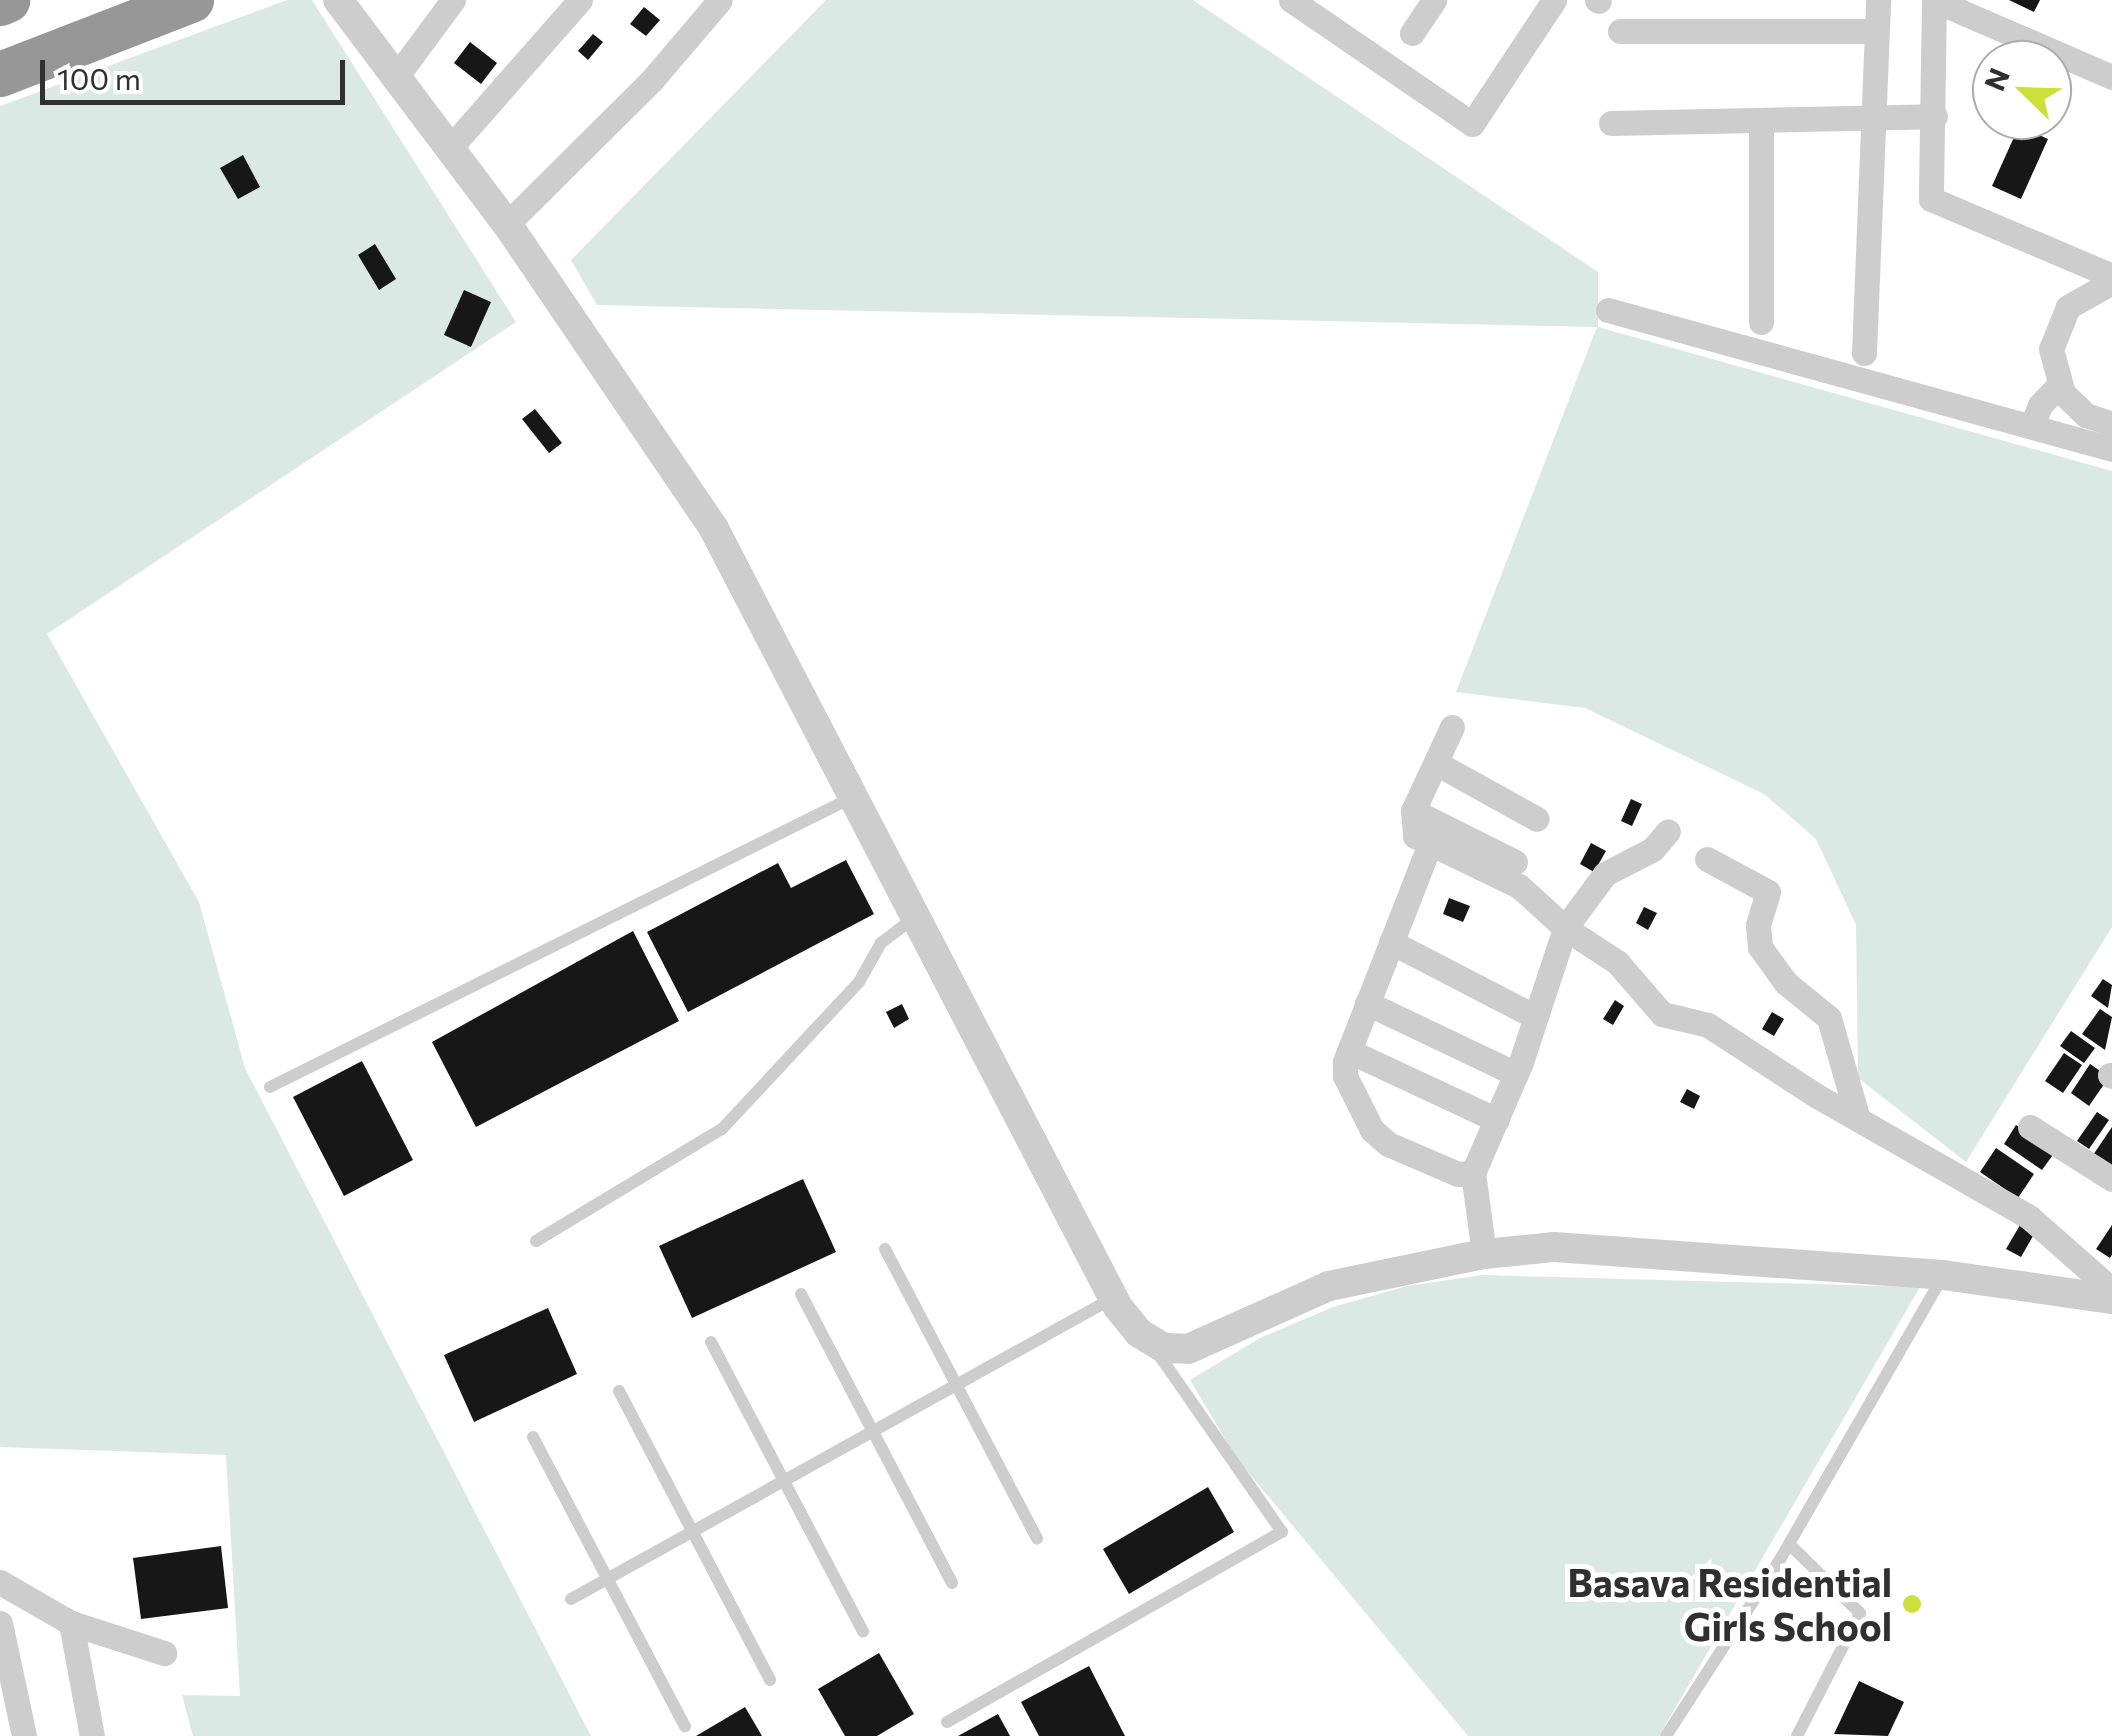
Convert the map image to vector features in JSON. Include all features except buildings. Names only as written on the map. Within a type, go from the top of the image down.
[{"type":"highway","points":[[0,2],[7,0]]},
{"type":"highway","points":[[0,74],[191,0]]},
{"type":"street","points":[[338,0],[507,224],[714,529],[1113,1298],[1150,1340],[1174,1351],[1188,1349],[1312,1292],[1484,1254],[1599,1246],[1943,1275],[2112,1300]]},
{"type":"street","points":[[396,77],[453,0]]},
{"type":"street","points":[[450,148],[580,0]]},
{"type":"street","points":[[507,224],[652,81],[720,0]]},
{"type":"street","points":[[1292,0],[1472,124],[1554,0]]},
{"type":"street","points":[[1412,34],[1434,0]]},
{"type":"street","points":[[1864,353],[1878,0]]},
{"type":"street","points":[[2112,77],[1934,0],[1931,199],[2112,279]]},
{"type":"street","points":[[1620,31],[1877,31]]},
{"type":"street","points":[[1611,123],[1935,116]]},
{"type":"street","points":[[1760,120],[1760,322]]},
{"type":"street","points":[[2112,279],[2079,296],[2059,320],[2051,349],[2059,385],[2086,415],[2112,424]]},
{"type":"street","points":[[1608,310],[2112,448]]},
{"type":"street","points":[[2032,426],[2040,405],[2059,385]]},
{"type":"street","points":[[1452,727],[1413,811],[1412,829],[1429,846],[1520,886],[1566,928],[1617,962],[1662,1014],[1708,1025],[1858,1119],[2029,1216],[2112,1290]]},
{"type":"street","points":[[1436,762],[1537,819]]},
{"type":"street","points":[[1413,811],[1515,862]]},
{"type":"street","points":[[1484,1254],[1474,1173],[1516,1074],[1566,928],[1605,874],[1653,849],[1668,831]]},
{"type":"street","points":[[1429,846],[1349,1051],[1345,1076],[1378,1136],[1458,1174],[1474,1173]]},
{"type":"street","points":[[1707,859],[1768,892],[1758,925],[1760,947],[1786,984],[1829,1018],[1858,1119]]},
{"type":"street","points":[[1390,942],[1534,1016]]},
{"type":"street","points":[[1367,1004],[1516,1074]]},
{"type":"street","points":[[1349,1051],[1497,1120]]},
{"type":"street","points":[[2030,1128],[2112,1179]]},
{"type":"street","points":[[0,1582],[71,1623],[164,1653]]},
{"type":"street","points":[[0,1623],[24,1736]]},
{"type":"street","points":[[71,1623],[92,1736]]},
{"type":"lane","points":[[270,1088],[852,797]]},
{"type":"lane","points":[[536,1241],[722,1129],[860,982],[881,943],[915,917]]},
{"type":"lane","points":[[885,1249],[1037,1538]]},
{"type":"lane","points":[[1666,1736],[1789,1544],[1943,1275]]},
{"type":"lane","points":[[801,1294],[952,1584]]},
{"type":"lane","points":[[572,1599],[1113,1298]]},
{"type":"lane","points":[[947,1722],[1282,1532],[1150,1340]]},
{"type":"lane","points":[[711,1342],[863,1631]]},
{"type":"lane","points":[[619,1391],[770,1680]]},
{"type":"lane","points":[[533,1437],[684,1726]]},
{"type":"lane","points":[[1789,1544],[1860,1613],[1797,1736]]},
{"type":"shaded area","points":[[287,0],[312,0],[516,322],[47,634],[199,902],[245,1068],[591,1736],[193,1736],[182,1695],[240,1696],[226,1455],[0,1447],[0,106]]},
{"type":"shaded area","points":[[826,0],[1193,0],[1598,272],[1598,327],[2112,471],[2112,927],[1966,1162],[1858,1078],[1856,925],[1816,839],[1764,794],[1585,708],[1456,692],[1597,327],[597,305],[571,260]]},
{"type":"shaded area","points":[[1483,1275],[1920,1287],[1659,1736],[1468,1736],[1237,1459],[1190,1380],[1260,1338],[1333,1307],[1407,1286]]},
{"type":"place","name":"Basava Residential Girls School","points":[[1912,1604]]}]
